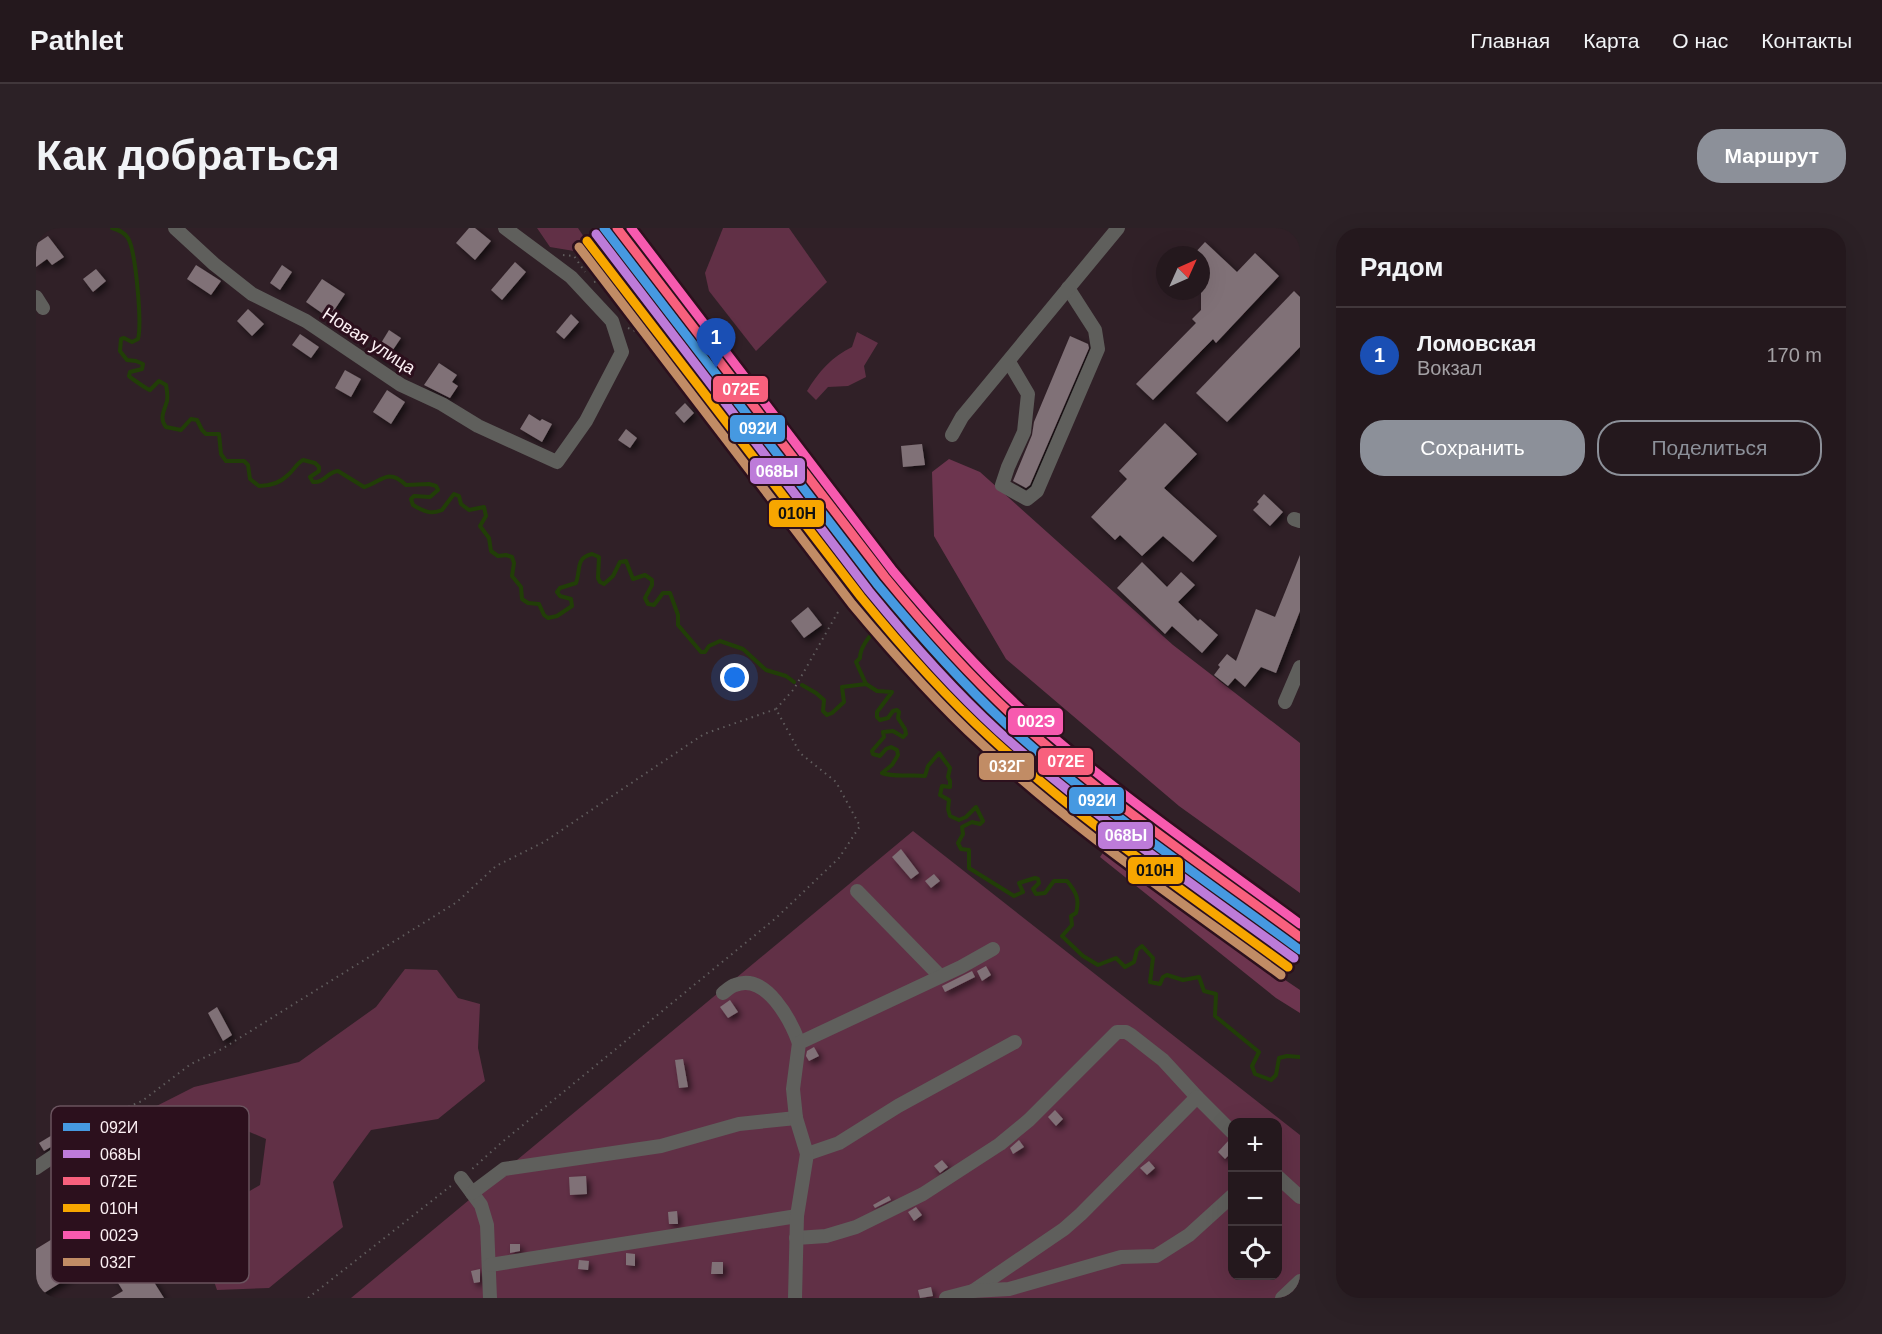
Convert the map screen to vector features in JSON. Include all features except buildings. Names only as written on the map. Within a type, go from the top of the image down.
[{"type":"street","name":"Новая улица","points":[[176,228],[214,264],[252,294],[306,321],[401,385],[442,404],[478,426],[557,462],[586,421],[622,352],[612,321],[571,277],[504,228]]},
{"type":"street","points":[[952,435],[962,417],[1118,228]]},
{"type":"street","points":[[1009,362],[1028,394],[1024,432],[1002,485],[1028,499],[1037,491],[1098,350],[1095,330],[1068,288]]},
{"type":"street","points":[[1285,702],[1300,667]]},
{"type":"street","points":[[857,891],[939,975]]},
{"type":"street","points":[[799,1043],[993,949]]},
{"type":"street","points":[[723,993],[735,985],[745,983],[762,989],[784,1010],[793,1025],[799,1043],[793,1089],[796,1118],[807,1154],[797,1216],[795,1298]]},
{"type":"street","points":[[796,1238],[826,1236],[855,1227],[923,1194],[1000,1144],[1029,1120],[1118,1032],[1126,1032],[1163,1060],[1228,1127]]},
{"type":"street","points":[[807,1154],[839,1143],[898,1106],[1015,1042]]},
{"type":"street","points":[[973,1291],[1064,1229],[1197,1097]]},
{"type":"street","points":[[472,1193],[504,1169],[661,1146],[739,1124],[796,1118]]},
{"type":"street","points":[[36,1168],[51,1158]]},
{"type":"street","points":[[460,1178],[481,1205],[487,1225],[490,1298]]},
{"type":"street","points":[[1282,1180],[1300,1197]]},
{"type":"street","points":[[946,1298],[973,1291],[1009,1288],[1121,1257],[1156,1256],[1189,1235],[1228,1200]]},
{"type":"street","points":[[490,1265],[797,1216]]},
{"type":"street","points":[[1282,1298],[1300,1281]]},
{"type":"path","points":[[605,280],[629,266]]},
{"type":"path","points":[[638,332],[663,309]]},
{"type":"path","points":[[130,1106],[142,1101],[191,1064],[222,1049],[457,902],[496,866],[544,842],[704,734],[776,709],[794,689],[838,612]]},
{"type":"path","points":[[308,1298],[460,1178],[776,918],[839,858],[860,826],[836,782],[800,753],[776,709]]},
{"type":"shaded area","points":[[537,228],[578,228],[600,261],[598,267],[574,251],[550,247]]},
{"type":"shaded area","points":[[723,228],[789,228],[827,282],[756,351],[709,291],[705,273]]},
{"type":"shaded area","points":[[857,332],[878,343],[864,366],[866,377],[848,386],[828,387],[816,400],[807,391],[826,365],[852,347]]},
{"type":"shaded area","points":[[949,459],[980,472],[1173,645],[1300,743],[1300,893],[1179,806],[1006,659],[934,536],[932,472]]},
{"type":"shaded area","points":[[913,831],[1278,1118],[1228,1118],[1228,1280],[1282,1280],[1282,1121],[1300,1135],[1300,1298],[351,1298]]},
{"type":"shaded area","points":[[1107,847],[1254,959],[1300,990],[1300,1013],[1276,998],[1100,857]]},
{"type":"shaded area","points":[[405,969],[437,970],[458,998],[480,1004],[478,1048],[485,1081],[438,1119],[371,1130],[333,1182],[343,1227],[269,1288],[217,1290],[215,1283],[249,1283],[249,1192],[260,1185],[266,1139],[249,1132],[249,1106],[157,1106],[194,1087],[299,1062],[376,1007]]},
{"type":"waterway","points":[[112,228],[125,234],[131,246],[139,304],[138,339],[132,342],[121,339],[120,351],[127,360],[143,364],[142,369],[130,372],[129,376],[133,379],[150,390],[159,381],[166,385],[167,399],[162,418],[166,427],[181,430],[191,419],[197,420],[206,434],[219,434],[221,454],[226,461],[244,461],[248,465],[250,479],[259,486],[271,485],[282,480],[303,460],[315,463],[319,467],[319,471],[310,477],[313,482],[320,481],[338,471],[364,487],[389,476],[406,485],[436,486],[438,490],[430,497],[414,496],[411,499],[413,505],[424,511],[442,510],[454,494],[459,496],[461,504],[469,510],[484,507],[486,516],[480,526],[489,538],[491,551],[498,556],[512,557],[514,563],[512,576],[521,587],[522,599],[528,603],[539,604],[548,618],[557,616],[572,606],[571,599],[560,596],[557,592],[560,588],[576,583],[583,558],[592,554],[599,557],[598,578],[604,584],[613,576],[620,562],[626,561],[633,579],[645,575],[652,580],[652,585],[645,598],[648,604],[654,605],[663,593],[670,593],[678,615],[678,625],[701,652],[705,652],[709,646],[720,641],[743,649],[766,670],[786,676],[794,682]]},
{"type":"waterway","points":[[866,684],[856,662],[868,640],[882,624]]},
{"type":"waterway","points":[[802,685],[824,700],[823,711],[827,715],[844,702],[842,687],[866,684],[877,691],[892,692],[877,712],[877,717],[880,720],[888,718],[893,711],[897,710],[898,718],[906,734],[903,737],[893,731],[883,732],[884,737],[872,751],[873,754],[880,756],[891,747],[897,750],[898,755],[892,765],[882,773],[925,776],[928,766],[939,753],[950,768],[948,777],[950,787],[942,786],[940,795],[949,800],[950,816],[959,820],[966,817],[976,807],[983,821],[980,824],[972,822],[962,827],[963,834],[958,843],[961,849],[969,850],[969,868],[1014,896],[1023,892],[1019,883],[1035,878],[1039,883],[1033,889],[1036,894],[1045,893],[1054,881],[1067,881],[1075,892],[1078,904],[1076,913],[1071,916],[1072,925],[1062,936],[1083,956],[1098,965],[1116,958],[1125,967],[1134,962],[1137,950],[1142,946],[1153,958],[1150,982],[1160,984],[1163,977],[1167,975],[1183,980],[1199,977],[1204,991],[1216,994],[1215,1016],[1259,1052],[1252,1066],[1255,1074],[1271,1080],[1276,1075],[1279,1058],[1300,1057]]},
{"type":"transit line","name":"092И","points":[[604,228],[877,584],[970,689],[1039,753],[1111,812],[1300,950]]},
{"type":"transit line","name":"072Е","points":[[617,228],[885,577],[962,665],[1012,715],[1081,774],[1153,830],[1300,937]]},
{"type":"transit line","name":"002Э","points":[[631,228],[893,571],[970,659],[1020,708],[1087,765],[1300,924]]},
{"type":"transit line","name":"068Ы","points":[[596,234],[869,591],[947,681],[998,731],[1069,792],[1143,849],[1294,958]]},
{"type":"transit line","name":"010Н","points":[[587,241],[861,597],[939,687],[990,737],[1098,828],[1288,967]]},
{"type":"transit line","name":"032Г","points":[[579,247],[852,604],[931,694],[982,744],[1053,806],[1128,864],[1281,975]]},
{"type":"place","name":"Ломовская","points":[[716,368]]}]
